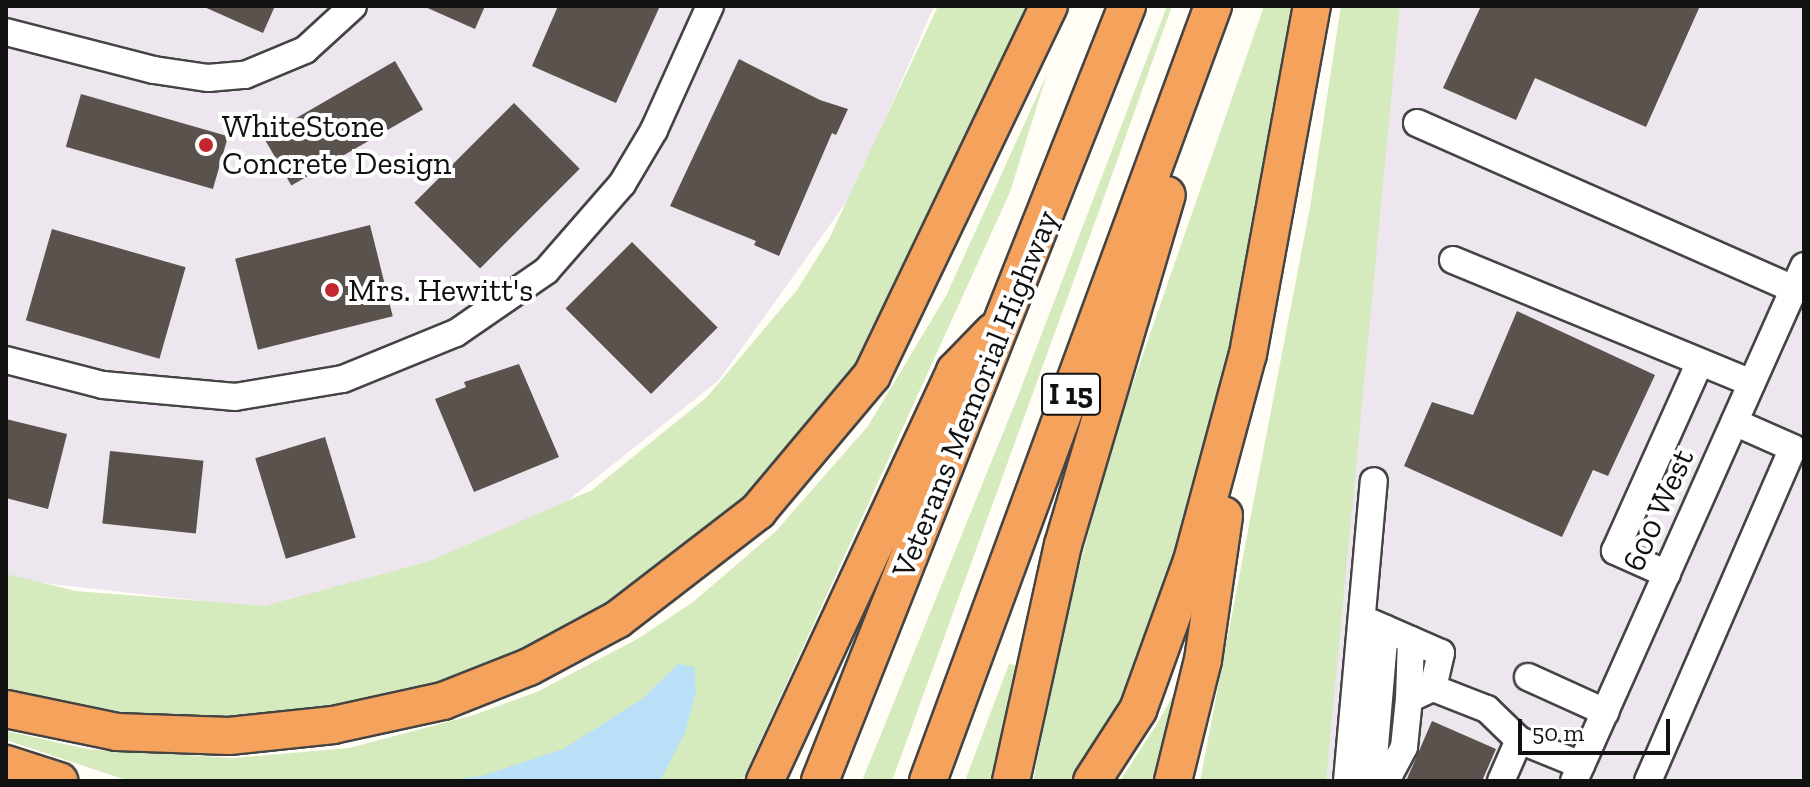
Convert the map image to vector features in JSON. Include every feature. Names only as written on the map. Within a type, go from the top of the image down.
[{"type":"highway","points":[[6,709],[117,732],[229,736],[333,725],[443,701],[529,667],[618,619],[758,511],[872,375],[1049,6]]},
{"type":"highway","name":"Veterans Memorial Highway","points":[[820,781],[1007,319],[1127,6]]},
{"type":"highway","name":"I 15","points":[[928,781],[1213,6]]},
{"type":"highway","points":[[1011,781],[1063,545],[1220,6]]},
{"type":"highway","points":[[1173,781],[1203,660],[1248,354],[1312,6]]},
{"type":"highway","points":[[765,781],[955,371],[1007,319]]},
{"type":"highway","points":[[1092,781],[1143,696],[1192,561],[1248,354]]},
{"type":"highway","points":[[6,764],[59,781]]},
{"type":"street","points":[[6,32],[154,70],[208,78],[245,75],[305,50],[353,6]]},
{"type":"street","points":[[6,360],[103,385],[235,397],[343,379],[456,333],[546,271],[614,195],[654,130],[710,6]]},
{"type":"street","points":[[1417,123],[1797,293]]},
{"type":"street","points":[[1453,260],[1752,383]]},
{"type":"street","name":"600 West","points":[[1578,773],[1734,422],[1797,293]]},
{"type":"street","points":[[1667,574],[1615,551],[1700,362]]},
{"type":"street","points":[[1648,781],[1793,448],[1734,422]]},
{"type":"street","points":[[1372,781],[1374,481]]},
{"type":"street","points":[[1375,624],[1441,653],[1421,694],[1404,747],[1386,781]]},
{"type":"street","points":[[1347,781],[1375,624]]},
{"type":"street","points":[[1528,677],[1605,712]]},
{"type":"street","points":[[1421,694],[1487,709],[1519,740],[1578,773]]},
{"type":"street","points":[[1501,781],[1519,740]]},
{"type":"shaded area","points":[[6,6],[934,6],[854,191],[719,380],[492,561],[266,608],[6,579]]},
{"type":"shaded area","points":[[1367,6],[1804,6],[1804,781],[1262,781]]},
{"type":"green space","points":[[938,6],[1027,6],[920,258],[877,342],[757,496],[575,630],[428,689],[358,706],[253,718],[155,718],[6,691],[6,574],[76,591],[264,606],[430,561],[592,490],[707,397],[797,290],[829,239]]},
{"type":"green space","points":[[1167,6],[1172,6],[892,781],[862,781],[1018,396]]},
{"type":"green space","points":[[1264,6],[1299,6],[1203,506],[1137,683],[1076,781],[1033,781],[1066,615],[1116,432]]},
{"type":"green space","points":[[1341,6],[1400,6],[1326,781],[1200,781],[1311,202]]},
{"type":"green space","points":[[1047,74],[1010,192],[742,781],[129,781],[6,740],[6,731],[87,749],[234,758],[349,748],[474,715],[539,691],[639,638],[693,602],[776,531],[868,426],[946,296]]},
{"type":"green space","points":[[1009,664],[1019,666],[992,781],[965,781]]},
{"type":"green space","points":[[1186,672],[1171,781],[1120,781],[1157,724]]},
{"type":"water","points":[[678,664],[694,667],[696,692],[685,733],[660,781],[441,781],[481,776],[563,749],[642,699]]},
{"type":"building","points":[[202,6],[275,6],[263,33]]},
{"type":"building","points":[[423,6],[485,6],[475,29]]},
{"type":"building","points":[[558,6],[660,6],[616,103],[532,66]]},
{"type":"building","points":[[1481,6],[1700,6],[1646,127],[1535,78],[1516,120],[1443,88]]},
{"type":"building","points":[[739,59],[820,100],[848,109],[836,135],[832,133],[779,256],[754,245],[756,241],[670,206]]},
{"type":"building","points":[[395,61],[423,109],[291,185],[263,137]]},
{"type":"building","points":[[81,94],[228,136],[213,189],[66,147]]},
{"type":"building","points":[[514,103],[580,169],[480,268],[414,203]]},
{"type":"building","points":[[370,225],[393,316],[258,350],[235,259]]},
{"type":"building","points":[[52,229],[186,267],[159,359],[26,320]]},
{"type":"building","points":[[632,242],[718,328],[651,394],[566,308]]},
{"type":"building","points":[[1517,311],[1655,375],[1608,476],[1593,470],[1562,537],[1404,466],[1432,402],[1473,415]]},
{"type":"building","points":[[519,364],[559,457],[474,492],[435,399],[466,387],[464,382]]},
{"type":"building","points":[[6,419],[67,434],[48,509],[6,498]]},
{"type":"building","points":[[325,437],[356,537],[286,559],[255,458]]},
{"type":"building","points":[[110,451],[203,461],[196,533],[102,524]]},
{"type":"building","points":[[1432,721],[1496,749],[1482,781],[1406,781]]},
{"type":"place","name":"WhiteStone Concrete Design","points":[[206,145]]},
{"type":"place","name":"Mrs. Hewitt's","points":[[332,290]]}]
